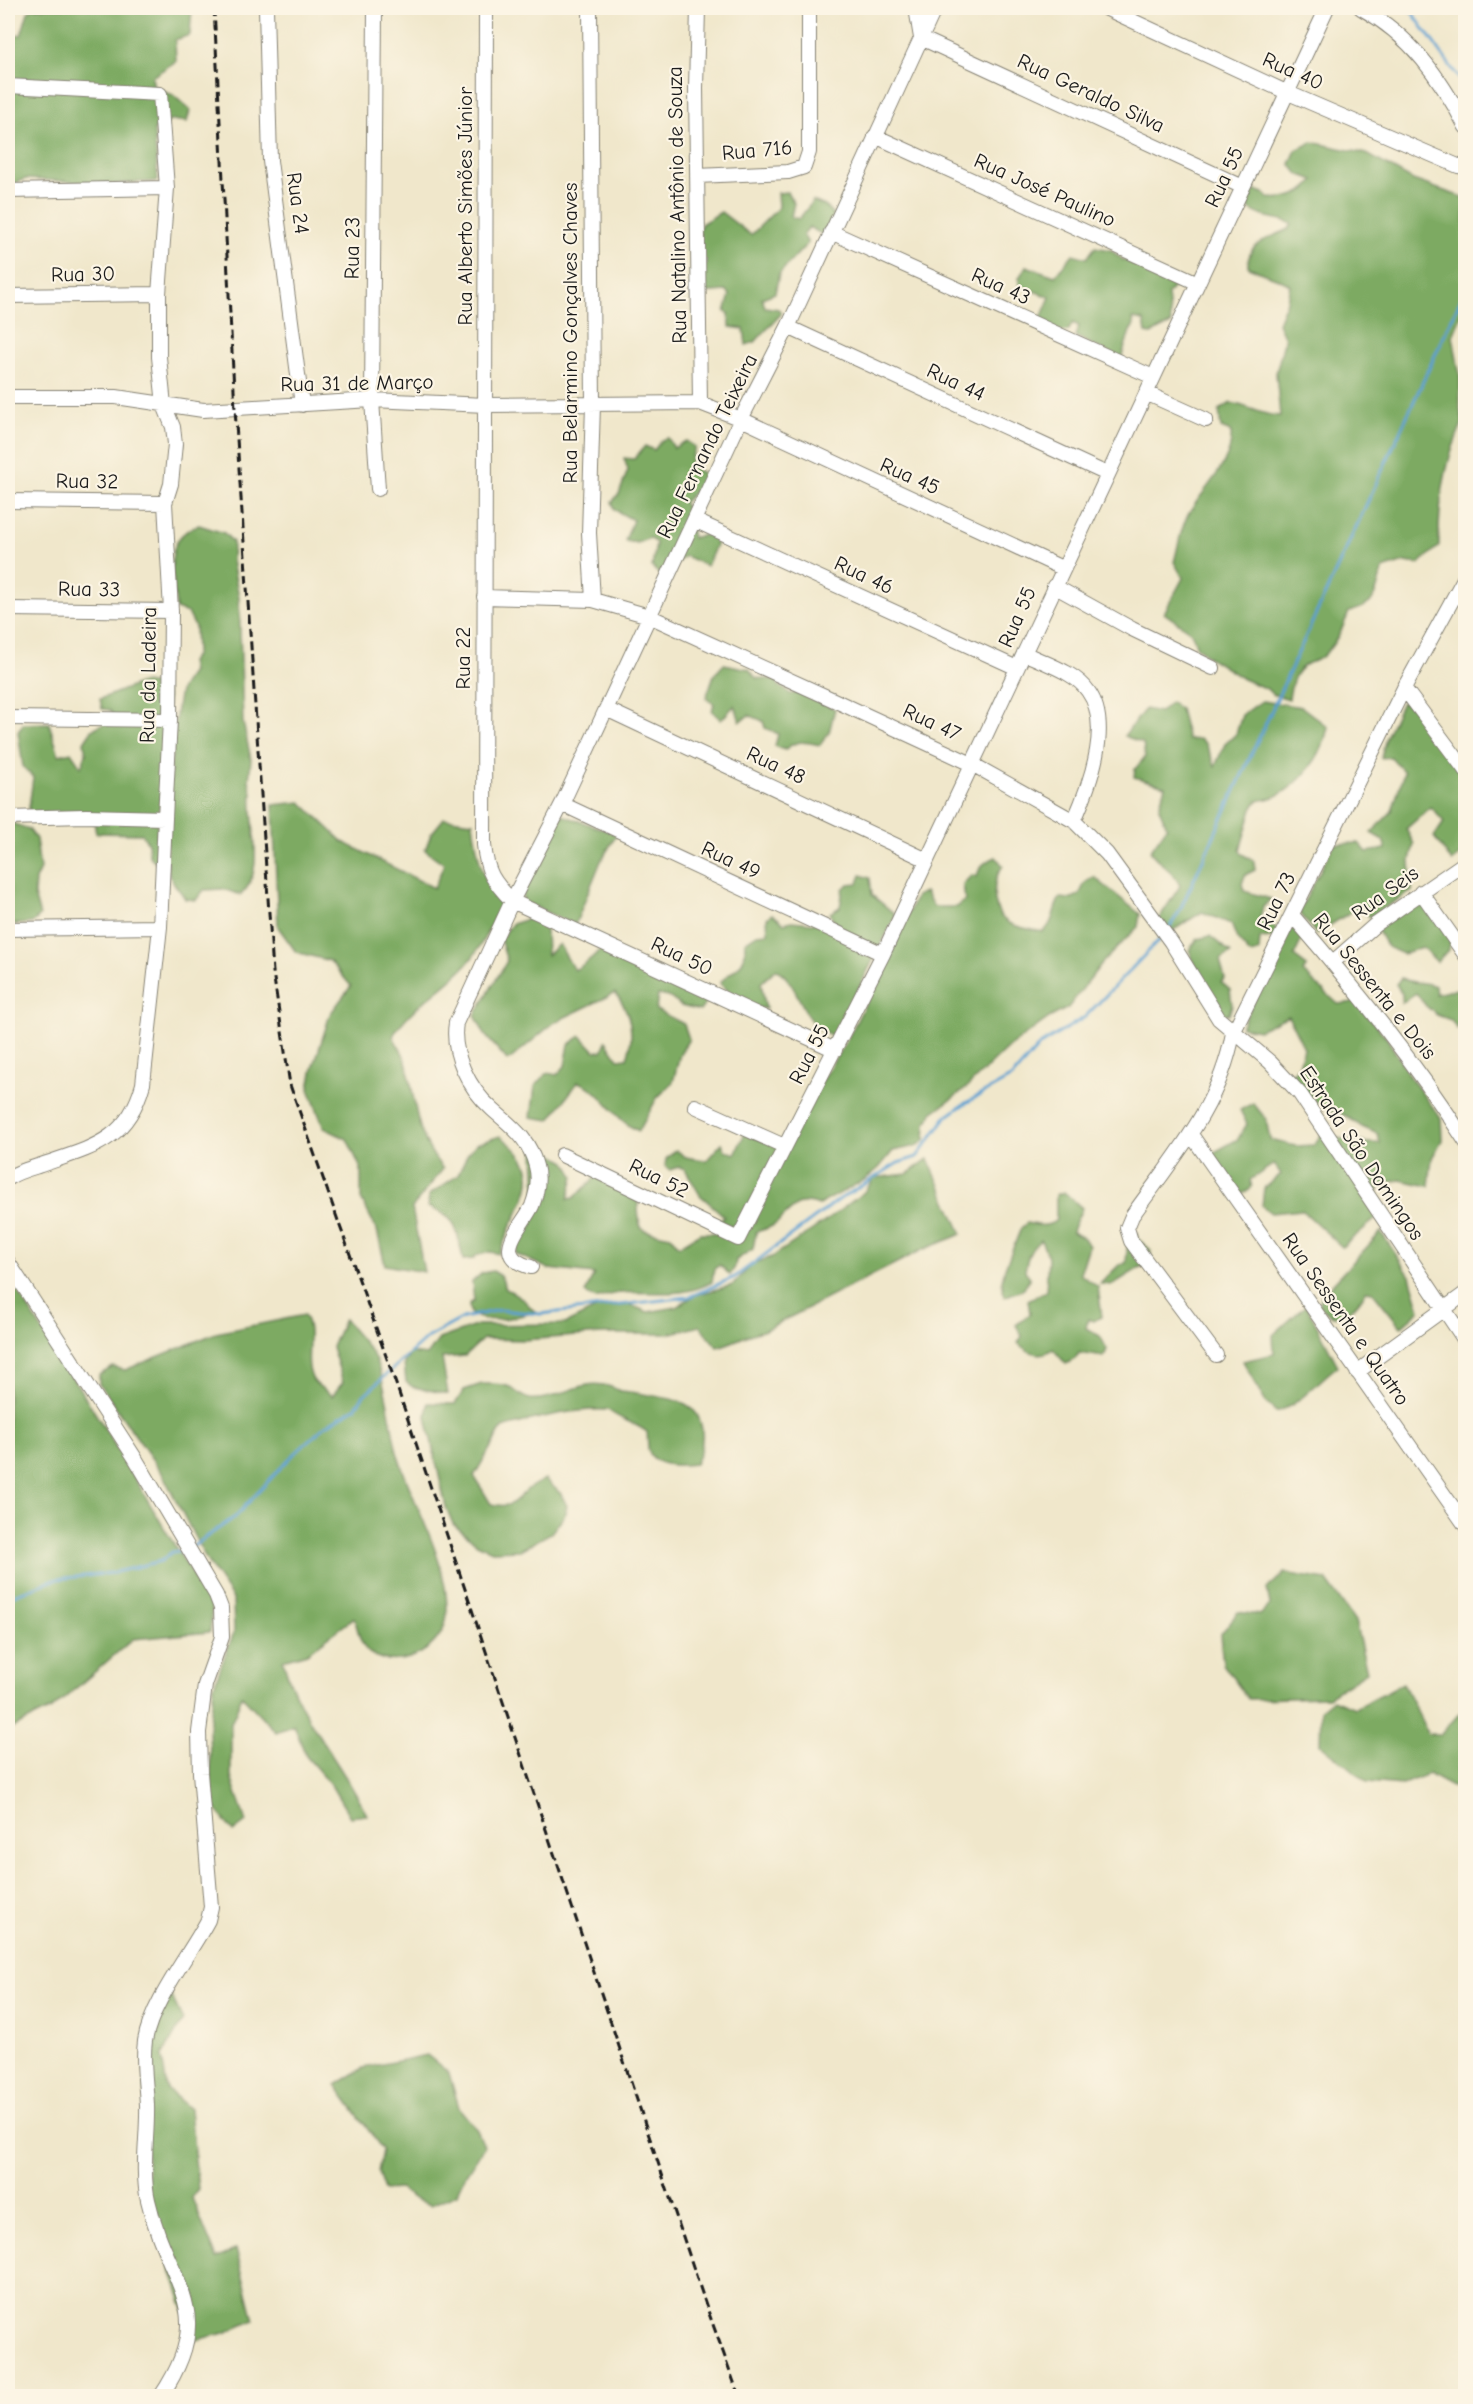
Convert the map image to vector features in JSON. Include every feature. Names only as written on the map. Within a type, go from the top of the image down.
[{"type":"street","name":"Rua 24","points":[[266,8],[270,160],[302,405]]},
{"type":"street","name":"Rua 23","points":[[375,8],[372,400],[378,489]]},
{"type":"street","name":"Rua Alberto Simões Júnior","points":[[486,8],[486,405]]},
{"type":"street","name":"Rua Belarmino Gonçalves Chaves","points":[[590,8],[592,405],[589,533],[593,600]]},
{"type":"street","name":"Rua Natalino Antônio de Souza","points":[[698,8],[700,403]]},
{"type":"street","name":"Rua 716","points":[[698,176],[798,170],[807,162],[809,8]]},
{"type":"street","points":[[916,8],[921,38]]},
{"type":"street","name":"Rua Fernando Teixeira","points":[[531,1266],[520,1264],[513,1257],[511,1244],[514,1232],[530,1209],[537,1191],[539,1177],[536,1164],[518,1130],[492,1109],[473,1088],[463,1066],[454,1036],[460,1009],[562,804],[741,419],[788,327],[935,8]]},
{"type":"street","name":"Rua 40","points":[[1105,8],[1286,92],[1458,166],[1466,167]]},
{"type":"street","name":"Rua 55","points":[[738,1239],[883,954],[1062,568],[1327,8]]},
{"type":"street","points":[[1361,8],[1391,26],[1418,52],[1438,77],[1466,127]]},
{"type":"street","name":"Rua Geraldo Silva","points":[[921,38],[1243,187]]},
{"type":"street","name":"Rua da Ladeira","points":[[8,86],[160,94],[167,188],[159,294],[159,357],[164,405],[173,427],[175,444],[171,484],[165,503],[171,611],[170,720],[160,927],[143,1084],[138,1101],[126,1122],[108,1141],[8,1178]]},
{"type":"street","name":"Rua José Paulino","points":[[875,136],[1198,283]]},
{"type":"street","points":[[8,191],[167,188]]},
{"type":"street","name":"Rua 43","points":[[831,232],[1153,377]]},
{"type":"street","name":"Rua 30","points":[[8,296],[159,294]]},
{"type":"street","name":"Rua 44","points":[[788,327],[1107,474]]},
{"type":"street","points":[[1146,393],[1206,420]]},
{"type":"street","name":"Rua 31 de Março","points":[[8,397],[116,397],[203,410],[372,400],[486,405],[700,403],[741,419]]},
{"type":"street","name":"Rua 22","points":[[486,405],[484,845],[486,866],[492,880],[512,901]]},
{"type":"street","name":"Rua 45","points":[[741,419],[1062,568]]},
{"type":"street","name":"Rua 32","points":[[8,501],[165,503]]},
{"type":"street","name":"Rua 46","points":[[694,520],[1017,668]]},
{"type":"street","name":"Rua 73","points":[[1216,1355],[1131,1241],[1127,1228],[1132,1216],[1192,1136],[1226,1063],[1233,1033],[1404,688],[1466,575]]},
{"type":"street","points":[[1054,586],[1131,629],[1213,668]]},
{"type":"street","points":[[484,597],[593,600],[649,616]]},
{"type":"street","name":"Rua 33","points":[[8,609],[171,611]]},
{"type":"street","name":"Rua 47","points":[[649,616],[972,764],[1074,821],[1107,854],[1171,942]]},
{"type":"street","points":[[1024,653],[1076,679],[1089,692],[1095,707],[1099,738],[1095,764],[1088,790],[1074,821]]},
{"type":"street","points":[[1404,688],[1466,771]]},
{"type":"street","name":"Rua 48","points":[[606,709],[927,860]]},
{"type":"street","points":[[8,718],[170,720]]},
{"type":"street","name":"Rua 49","points":[[562,804],[883,954]]},
{"type":"street","points":[[8,818],[86,816],[165,819]]},
{"type":"street","name":"Rua Seis","points":[[1333,962],[1375,924],[1466,862]]},
{"type":"street","points":[[1420,892],[1466,956]]},
{"type":"street","name":"Rua 50","points":[[512,901],[835,1050]]},
{"type":"street","name":"Rua Sessenta e Dois","points":[[1292,915],[1333,962],[1437,1096],[1466,1142]]},
{"type":"street","points":[[8,928],[160,927]]},
{"type":"street","name":"Estrada São Domingos","points":[[1171,942],[1207,1003],[1233,1033],[1270,1062],[1300,1094],[1466,1342]]},
{"type":"street","points":[[695,1106],[784,1146]]},
{"type":"street","name":"Rua Sessenta e Quatro","points":[[1192,1136],[1466,1526]]},
{"type":"street","name":"Rua 52","points":[[562,1155],[738,1239]]},
{"type":"street","points":[[8,1262],[135,1458],[192,1558],[216,1595],[223,1622],[222,1637],[204,1685],[199,1732],[200,1773],[211,1907],[208,1920],[151,2021],[144,2061],[147,2104],[144,2178],[148,2201],[164,2252],[188,2307],[189,2324],[180,2362],[160,2397]]},
{"type":"street","points":[[1356,1372],[1466,1293]]},
{"type":"green space","points":[[34,8],[192,8],[190,35],[175,40],[176,61],[152,77],[154,88],[173,95],[190,110],[187,122],[172,120],[154,130],[158,181],[115,184],[25,179],[8,186],[8,71],[13,67],[8,52],[8,30],[11,35],[21,35],[28,12]]},
{"type":"green space","points":[[1312,142],[1367,154],[1413,180],[1465,198],[1465,307],[1453,336],[1460,377],[1460,410],[1463,422],[1444,482],[1439,546],[1419,564],[1404,562],[1383,569],[1374,598],[1366,606],[1349,612],[1338,636],[1327,652],[1300,669],[1292,683],[1289,699],[1272,694],[1267,689],[1243,679],[1210,658],[1197,647],[1191,632],[1164,613],[1183,578],[1174,562],[1185,522],[1222,466],[1231,444],[1231,432],[1221,428],[1219,410],[1231,403],[1280,416],[1276,373],[1285,338],[1278,323],[1287,301],[1290,285],[1248,266],[1249,258],[1256,246],[1289,229],[1292,224],[1255,213],[1249,209],[1248,200],[1255,190],[1264,193],[1268,198],[1282,198],[1300,193],[1310,185],[1314,180],[1298,174],[1290,164],[1296,150]]},
{"type":"green space","points":[[787,192],[794,203],[791,217],[799,219],[813,201],[825,206],[834,215],[823,235],[809,227],[803,235],[808,243],[779,274],[775,293],[762,298],[765,307],[779,309],[781,314],[755,342],[746,345],[744,329],[730,327],[729,313],[725,312],[730,295],[726,291],[701,293],[696,283],[693,259],[701,224],[721,212],[751,235],[779,207],[778,193]]},
{"type":"green space","points":[[1095,247],[1111,250],[1122,259],[1161,276],[1167,275],[1176,284],[1168,294],[1171,324],[1151,334],[1146,333],[1144,321],[1133,319],[1134,325],[1121,359],[1075,336],[1079,326],[1073,323],[1068,331],[1061,332],[1045,326],[1041,318],[1050,297],[1019,286],[1019,278],[1026,266],[1055,276],[1073,254],[1087,258]]},
{"type":"green space","points":[[668,438],[674,448],[686,441],[695,447],[689,466],[703,473],[706,484],[703,493],[695,491],[683,503],[692,513],[692,538],[706,535],[718,540],[707,566],[685,556],[660,575],[652,567],[656,543],[650,538],[637,543],[625,541],[633,520],[615,510],[612,502],[619,494],[628,470],[624,458],[634,459],[645,446],[654,450],[662,440]]},
{"type":"green space","points":[[199,525],[224,533],[233,542],[232,561],[239,597],[243,722],[251,759],[249,781],[252,793],[255,860],[249,885],[241,895],[223,889],[204,890],[196,900],[185,899],[171,879],[167,842],[169,786],[177,706],[181,688],[192,672],[190,662],[196,654],[195,627],[188,613],[176,609],[172,560],[179,539],[187,531]]},
{"type":"green space","points":[[724,664],[749,669],[756,678],[778,680],[778,685],[791,694],[802,692],[835,709],[829,733],[820,745],[797,743],[785,750],[775,746],[778,734],[765,728],[763,721],[749,715],[740,722],[735,705],[721,720],[712,711],[714,704],[706,698],[714,675]]},
{"type":"green space","points":[[141,683],[163,685],[167,696],[163,780],[157,826],[159,841],[157,863],[149,856],[148,843],[142,834],[96,833],[94,822],[28,815],[33,777],[23,767],[18,732],[23,724],[49,723],[59,755],[71,752],[81,767],[86,754],[84,742],[86,738],[96,727],[108,723],[113,715],[110,710],[102,709],[100,699]]},
{"type":"green space","points":[[1262,701],[1302,707],[1328,727],[1319,752],[1303,775],[1282,793],[1257,801],[1252,809],[1240,850],[1242,854],[1254,861],[1255,870],[1245,875],[1242,884],[1244,891],[1271,899],[1263,907],[1260,918],[1276,928],[1276,937],[1260,938],[1259,952],[1250,954],[1237,939],[1231,924],[1202,912],[1169,933],[1158,920],[1180,886],[1175,877],[1150,851],[1167,827],[1159,808],[1165,786],[1134,777],[1135,769],[1145,757],[1143,743],[1124,736],[1145,709],[1160,712],[1171,702],[1180,709],[1188,740],[1200,739],[1206,744],[1215,766],[1225,744],[1236,734],[1242,715]]},
{"type":"green space","points":[[1402,702],[1414,708],[1465,779],[1465,852],[1452,862],[1434,837],[1444,822],[1431,807],[1406,829],[1414,844],[1410,860],[1412,891],[1370,917],[1359,907],[1316,934],[1299,912],[1334,844],[1359,843],[1367,852],[1386,849],[1383,840],[1371,833],[1392,811],[1404,772],[1391,757],[1381,758],[1386,737]]},
{"type":"green space","points":[[301,802],[343,842],[434,888],[444,864],[425,850],[431,834],[444,818],[473,822],[481,865],[488,885],[500,905],[491,926],[472,958],[463,969],[420,1005],[393,1036],[405,1059],[421,1130],[433,1155],[443,1169],[412,1208],[424,1272],[385,1265],[377,1230],[361,1199],[361,1169],[347,1139],[324,1128],[309,1089],[330,1014],[351,986],[330,961],[296,952],[278,927],[273,805]]},
{"type":"green space","points":[[562,815],[617,834],[601,861],[575,925],[524,902],[522,895]]},
{"type":"green space","points":[[8,822],[29,829],[36,839],[40,869],[35,880],[34,895],[40,916],[32,923],[8,925]]},
{"type":"green space","points":[[996,857],[1003,866],[996,880],[996,906],[1004,920],[1011,924],[1043,932],[1052,920],[1060,898],[1070,899],[1079,895],[1085,883],[1094,877],[1140,914],[1138,927],[1102,963],[1068,1008],[1049,1018],[1009,1047],[964,1090],[932,1113],[926,1124],[925,1140],[917,1146],[893,1151],[866,1179],[819,1205],[805,1202],[794,1207],[774,1225],[756,1232],[753,1249],[736,1260],[730,1275],[720,1265],[714,1269],[712,1282],[683,1292],[626,1293],[596,1299],[585,1293],[594,1274],[549,1269],[516,1254],[521,1231],[536,1214],[534,1144],[566,1162],[574,1176],[568,1199],[574,1198],[600,1173],[637,1194],[641,1227],[650,1232],[671,1236],[679,1246],[700,1233],[744,1233],[719,1221],[724,1216],[700,1195],[685,1169],[679,1167],[670,1170],[665,1166],[666,1159],[676,1150],[686,1157],[706,1161],[722,1143],[725,1150],[735,1154],[745,1133],[778,1147],[846,1042],[894,947],[897,935],[916,896],[925,892],[934,907],[957,907],[965,900],[963,884],[972,875],[977,877],[983,864]]},
{"type":"green space","points":[[861,875],[870,878],[872,895],[896,915],[834,1037],[812,1021],[789,981],[776,969],[761,983],[766,1009],[741,1000],[720,983],[743,961],[745,942],[757,934],[768,933],[767,918],[772,914],[784,923],[791,921],[836,925],[830,913],[840,907],[843,889],[848,884],[858,883]]},
{"type":"green space","points":[[1421,900],[1451,938],[1449,949],[1437,962],[1422,947],[1403,954],[1387,947],[1376,928]]},
{"type":"green space","points":[[530,918],[546,928],[547,955],[559,944],[574,970],[608,945],[641,970],[707,1001],[700,1011],[681,1006],[669,997],[658,995],[656,1010],[684,1024],[689,1039],[680,1054],[673,1082],[657,1098],[639,1131],[622,1120],[595,1091],[578,1082],[550,1120],[531,1117],[535,1086],[547,1073],[557,1075],[565,1066],[569,1044],[581,1036],[595,1051],[602,1051],[606,1041],[618,1059],[627,1058],[631,1040],[630,1024],[625,1008],[615,993],[555,1022],[508,1061],[485,1035],[475,1015],[507,961],[500,939],[512,924]]},
{"type":"green space","points":[[1291,926],[1304,935],[1294,956],[1307,966],[1303,972],[1338,1004],[1355,1002],[1386,1037],[1413,1081],[1441,1118],[1442,1140],[1432,1158],[1429,1186],[1400,1180],[1382,1184],[1375,1196],[1378,1217],[1342,1247],[1302,1210],[1271,1213],[1262,1206],[1264,1188],[1281,1174],[1274,1164],[1250,1180],[1252,1187],[1239,1196],[1211,1154],[1238,1139],[1247,1124],[1240,1110],[1253,1103],[1266,1119],[1270,1140],[1296,1146],[1314,1145],[1321,1135],[1359,1142],[1380,1143],[1378,1134],[1346,1116],[1323,1108],[1289,1076],[1299,1066],[1304,1048],[1288,1016],[1259,1030],[1241,1027]]},
{"type":"green space","points":[[1210,936],[1231,953],[1220,960],[1225,979],[1221,982],[1230,990],[1232,1005],[1229,1015],[1220,1013],[1205,990],[1189,950],[1198,939]]},
{"type":"green space","points":[[1401,978],[1435,986],[1436,994],[1465,987],[1465,999],[1460,1003],[1462,1024],[1457,1029],[1451,1020],[1437,1015],[1426,1006],[1416,993],[1402,1003],[1402,994],[1396,984]]},
{"type":"green space","points":[[500,1136],[522,1156],[527,1166],[529,1176],[525,1197],[499,1254],[490,1252],[475,1256],[474,1259],[463,1260],[455,1226],[445,1215],[428,1207],[429,1195],[458,1175],[467,1155],[476,1144]]},
{"type":"green space","points":[[928,1159],[962,1234],[922,1250],[763,1331],[717,1347],[700,1326],[668,1334],[602,1334],[524,1340],[483,1339],[465,1356],[442,1358],[448,1394],[413,1387],[406,1382],[404,1363],[411,1353],[427,1355],[439,1339],[478,1325],[565,1324],[597,1308],[628,1304],[648,1312],[676,1307],[695,1295],[733,1285],[752,1264],[772,1257],[827,1220],[864,1192],[874,1178],[907,1174]]},
{"type":"green space","points":[[1064,1192],[1082,1208],[1072,1232],[1084,1238],[1089,1246],[1080,1274],[1098,1287],[1102,1317],[1093,1321],[1088,1319],[1086,1328],[1100,1336],[1107,1349],[1104,1357],[1079,1353],[1075,1359],[1066,1364],[1053,1349],[1039,1354],[1018,1343],[1022,1336],[1016,1325],[1030,1314],[1028,1300],[1046,1291],[1048,1257],[1041,1240],[1034,1246],[1028,1258],[1025,1271],[1030,1277],[1024,1289],[1004,1297],[1002,1280],[1021,1228],[1027,1223],[1046,1225],[1053,1223],[1056,1220],[1056,1195]]},
{"type":"green space","points":[[1381,1232],[1410,1276],[1420,1310],[1401,1327],[1373,1292],[1366,1291],[1356,1305],[1342,1315],[1331,1315],[1319,1306],[1322,1295]]},
{"type":"green space","points":[[1137,1233],[1137,1238],[1151,1250],[1152,1260],[1112,1285],[1100,1284],[1119,1265],[1126,1263],[1128,1235]]},
{"type":"green space","points":[[493,1271],[501,1276],[506,1289],[519,1296],[535,1312],[493,1320],[470,1313],[469,1304],[474,1301],[472,1282],[482,1273]]},
{"type":"green space","points":[[8,1276],[104,1427],[212,1608],[210,1632],[133,1639],[53,1708],[8,1730]]},
{"type":"green space","points":[[1306,1305],[1338,1366],[1294,1404],[1276,1412],[1265,1401],[1243,1361],[1274,1354],[1273,1335]]},
{"type":"green space","points":[[304,1315],[309,1330],[310,1372],[313,1380],[332,1396],[343,1382],[332,1347],[344,1319],[373,1355],[384,1388],[403,1471],[442,1571],[447,1612],[445,1625],[431,1646],[408,1658],[383,1659],[371,1654],[362,1643],[354,1618],[307,1653],[283,1660],[299,1701],[367,1815],[350,1817],[331,1785],[306,1756],[294,1725],[276,1732],[242,1696],[231,1724],[231,1777],[246,1822],[233,1832],[212,1804],[209,1729],[214,1685],[234,1632],[233,1599],[207,1561],[162,1473],[99,1384],[99,1375],[113,1367],[125,1370],[216,1333]]},
{"type":"green space","points":[[482,1384],[507,1386],[530,1399],[542,1399],[596,1384],[620,1391],[681,1402],[690,1407],[700,1420],[702,1438],[699,1456],[695,1464],[669,1465],[657,1461],[649,1452],[647,1432],[608,1410],[568,1412],[502,1428],[474,1476],[491,1504],[509,1505],[545,1479],[561,1494],[567,1506],[564,1516],[551,1533],[520,1550],[492,1551],[477,1544],[453,1524],[446,1507],[426,1417],[428,1403],[455,1404],[464,1390]]},
{"type":"green space","points":[[1284,1573],[1326,1580],[1355,1621],[1367,1672],[1328,1697],[1248,1699],[1223,1664],[1220,1635],[1238,1612],[1260,1615],[1270,1605],[1267,1589]]},
{"type":"green space","points":[[1403,1683],[1428,1734],[1441,1734],[1465,1707],[1465,1763],[1457,1768],[1463,1787],[1452,1787],[1428,1774],[1402,1785],[1367,1782],[1320,1744],[1321,1709],[1333,1699],[1355,1708]]},
{"type":"green space","points":[[168,1989],[183,2020],[162,2056],[167,2089],[190,2109],[198,2189],[192,2198],[217,2259],[236,2249],[254,2320],[225,2333],[187,2342],[189,2324],[148,2201],[144,2061]]},
{"type":"green space","points":[[427,2055],[449,2073],[459,2108],[477,2130],[484,2146],[457,2194],[431,2205],[414,2199],[400,2189],[384,2190],[378,2173],[382,2149],[336,2085],[363,2068]]},
{"type":"waterway","points":[[1409,8],[1466,88]]},
{"type":"waterway","points":[[1167,931],[1178,914],[1466,288]]},
{"type":"waterway","points":[[192,1547],[235,1517],[289,1459],[325,1426],[355,1408],[364,1395],[428,1337],[463,1318],[499,1310],[541,1314],[689,1297],[735,1277],[840,1199],[898,1163],[917,1157],[946,1117],[1012,1077],[1040,1045],[1085,1017],[1163,936]]},
{"type":"waterway","points":[[8,1597],[57,1579],[112,1573],[161,1561],[172,1552],[186,1550]]},
{"type":"railway","points":[[214,8],[235,409],[273,972],[290,1085],[397,1387],[707,2308],[739,2396]]}]
